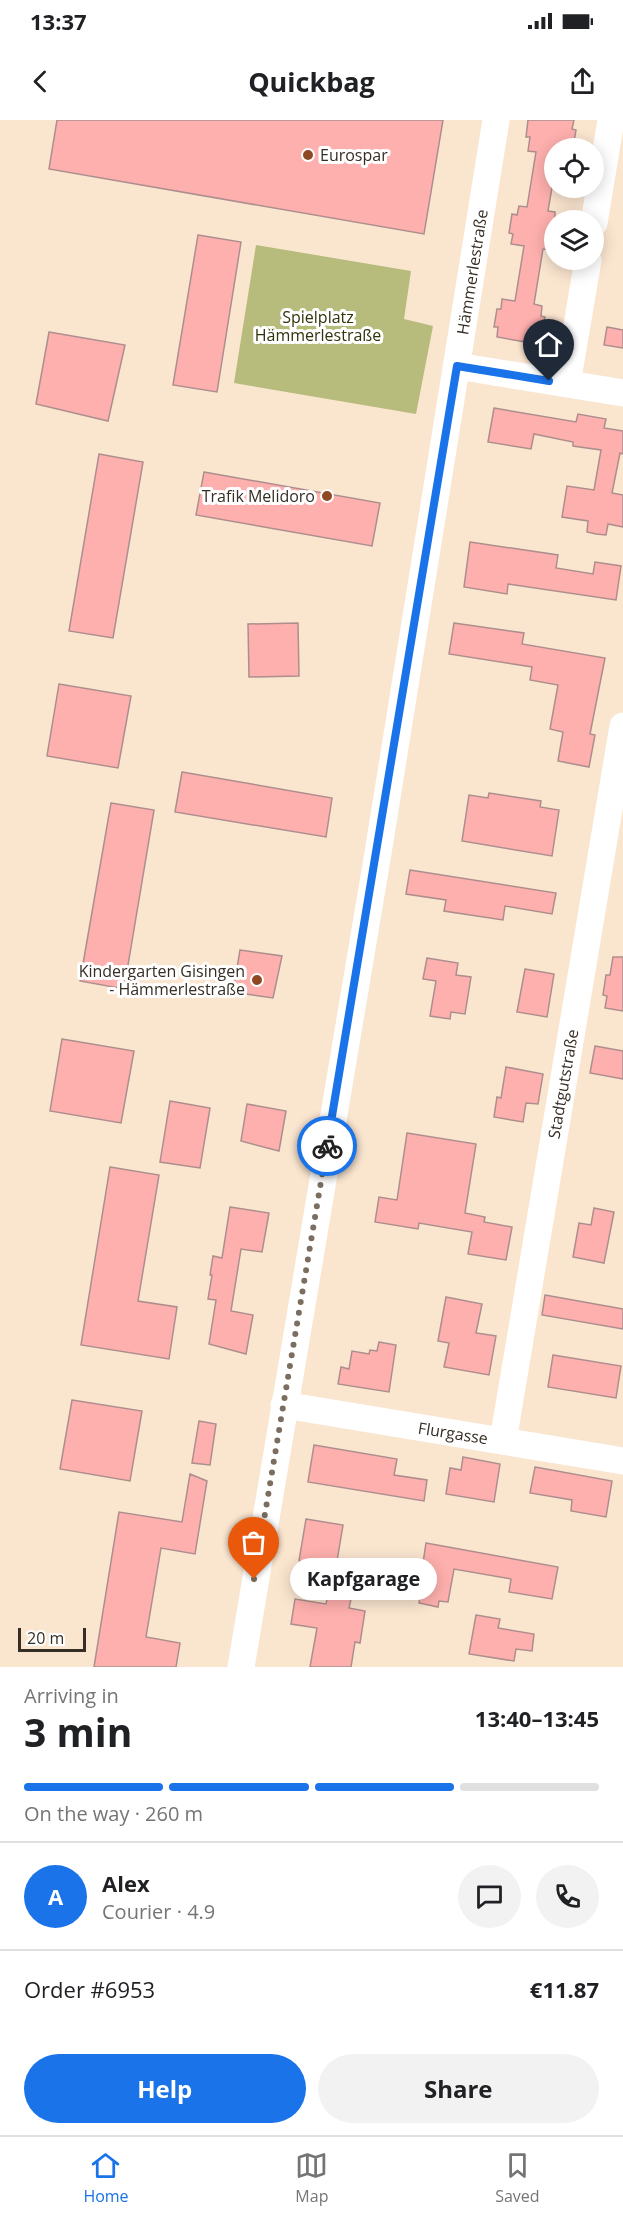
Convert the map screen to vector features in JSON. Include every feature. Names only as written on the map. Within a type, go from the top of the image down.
[{"type":"street","name":"Hämmerlestraße","points":[[240,1667],[496,120]]},
{"type":"street","points":[[596,210],[611,120]]},
{"type":"street","points":[[567,384],[586,270]]},
{"type":"street","points":[[457,366],[623,393]]},
{"type":"street","name":"Stadtgutstraße","points":[[503,1441],[623,726]]},
{"type":"street","name":"Flurgasse","points":[[284,1405],[623,1461]]},
{"type":"green space","name":"Spielplatz Hämmerlestraße","points":[[256,245],[411,271],[404,319],[433,326],[416,414],[234,383]]},
{"type":"building","name":"Eurospar","points":[[57,120],[443,120],[424,234],[49,169]]},
{"type":"building","points":[[528,120],[574,120],[572,129],[576,130],[575,138],[544,138],[544,198],[550,198],[548,210],[544,210],[544,249],[534,304],[542,306],[541,316],[545,317],[542,335],[538,334],[537,344],[497,337],[498,327],[494,327],[497,309],[501,309],[502,299],[515,301],[524,246],[511,244],[513,234],[509,233],[512,214],[517,215],[519,206],[527,207],[536,152],[528,151],[530,137],[526,137]]},
{"type":"building","points":[[198,235],[241,242],[217,392],[173,385]]},
{"type":"building","points":[[607,327],[623,330],[623,348],[604,345]]},
{"type":"building","points":[[49,332],[125,345],[108,421],[36,404]]},
{"type":"building","points":[[494,408],[576,422],[578,414],[606,419],[604,428],[623,431],[623,454],[620,453],[612,493],[623,495],[623,527],[608,524],[606,535],[596,534],[587,532],[588,521],[562,517],[567,486],[594,490],[601,450],[573,446],[573,442],[534,434],[531,449],[488,442]]},
{"type":"building","points":[[99,454],[143,462],[113,638],[69,631]]},
{"type":"building","points":[[204,472],[380,503],[372,546],[196,515]]},
{"type":"building","points":[[470,542],[558,555],[556,568],[593,574],[595,562],[621,566],[616,600],[508,584],[507,594],[464,587]]},
{"type":"building","points":[[298,623],[299,676],[249,677],[248,624]]},
{"type":"building","points":[[454,623],[524,633],[522,644],[605,658],[590,734],[595,735],[589,767],[558,761],[563,732],[550,729],[558,685],[530,680],[532,667],[449,654]]},
{"type":"building","points":[[59,684],[131,696],[118,768],[47,756]]},
{"type":"building","points":[[182,772],[332,798],[326,837],[175,812]]},
{"type":"building","points":[[489,793],[541,801],[540,807],[559,810],[552,856],[462,841],[469,795],[488,798]]},
{"type":"building","points":[[111,803],[154,810],[124,989],[80,981]]},
{"type":"building","points":[[410,870],[556,893],[552,914],[505,906],[503,920],[444,911],[446,900],[406,894]]},
{"type":"building","name":"Kindergarten Gisingen - Hämmerlestraße","points":[[240,950],[282,956],[273,998],[233,992]]},
{"type":"building","points":[[613,957],[623,957],[623,1011],[605,1008],[607,996],[603,995],[606,975],[610,975]]},
{"type":"building","points":[[427,958],[458,963],[456,975],[471,977],[465,1014],[451,1012],[450,1019],[430,1016],[436,981],[423,979]]},
{"type":"building","points":[[525,969],[554,974],[547,1017],[517,1012]]},
{"type":"building","points":[[62,1039],[134,1051],[121,1123],[50,1111]]},
{"type":"building","points":[[595,1046],[623,1051],[623,1079],[590,1073]]},
{"type":"building","points":[[506,1067],[543,1074],[538,1104],[526,1103],[523,1122],[494,1117],[497,1097],[501,1098]]},
{"type":"building","points":[[170,1101],[210,1108],[200,1168],[160,1162]]},
{"type":"building","points":[[247,1104],[286,1111],[279,1151],[241,1141]]},
{"type":"building","points":[[407,1133],[476,1144],[465,1213],[485,1217],[484,1222],[512,1227],[506,1260],[468,1254],[472,1232],[419,1223],[418,1229],[375,1222],[379,1197],[397,1200]]},
{"type":"building","points":[[110,1167],[159,1175],[138,1301],[177,1307],[169,1359],[81,1345]]},
{"type":"building","points":[[230,1207],[269,1213],[262,1252],[241,1249],[231,1311],[253,1315],[246,1354],[209,1344],[216,1300],[208,1299],[212,1275],[210,1275],[213,1256],[222,1258]]},
{"type":"building","points":[[594,1208],[614,1212],[604,1263],[573,1257],[579,1223],[591,1225]]},
{"type":"building","points":[[545,1295],[623,1309],[623,1329],[542,1315]]},
{"type":"building","points":[[446,1297],[482,1304],[476,1333],[496,1336],[489,1375],[444,1367],[449,1343],[438,1341]]},
{"type":"building","points":[[379,1342],[396,1345],[389,1392],[338,1384],[341,1367],[349,1369],[352,1351],[369,1354],[370,1350],[377,1351]]},
{"type":"building","points":[[553,1355],[621,1366],[616,1398],[548,1387]]},
{"type":"building","points":[[72,1400],[142,1411],[130,1481],[60,1469]]},
{"type":"building","points":[[199,1421],[216,1424],[210,1465],[192,1463]]},
{"type":"building","points":[[314,1445],[397,1459],[394,1475],[427,1480],[424,1501],[308,1482]]},
{"type":"building","points":[[463,1457],[500,1464],[494,1502],[446,1494],[450,1468],[461,1470]]},
{"type":"building","points":[[535,1467],[612,1481],[606,1517],[571,1511],[572,1500],[530,1493]]},
{"type":"building","points":[[190,1474],[207,1481],[195,1554],[161,1548],[146,1637],[180,1643],[176,1667],[94,1667],[119,1512],[182,1522]]},
{"type":"building","points":[[306,1519],[343,1525],[336,1567],[299,1561]]},
{"type":"building","points":[[426,1543],[558,1567],[552,1599],[509,1592],[511,1579],[454,1569],[448,1602],[439,1601],[438,1607],[419,1603],[420,1597],[411,1596],[417,1562],[423,1563]]},
{"type":"building","points":[[330,1585],[353,1590],[349,1608],[365,1611],[360,1643],[355,1642],[351,1667],[310,1667],[317,1628],[291,1624],[295,1599],[326,1604]]},
{"type":"building","points":[[476,1615],[500,1619],[498,1628],[534,1634],[532,1651],[516,1649],[514,1661],[469,1654]]},
{"type":"way so far","points":[[254,1579],[327,1146]]},
{"type":"place","name":"Eurospar","points":[[308,155]]},
{"type":"place","name":"Trafik Melidoro","points":[[327,496]]},
{"type":"place","name":"Kindergarten Gisingen - Hämmerlestraße","points":[[257,980]]},
{"type":"place","name":"Kapfgarage","points":[[254,1579]]},
{"type":"route","points":[[327,1146],[378,853],[457,366],[549,381]]}]
